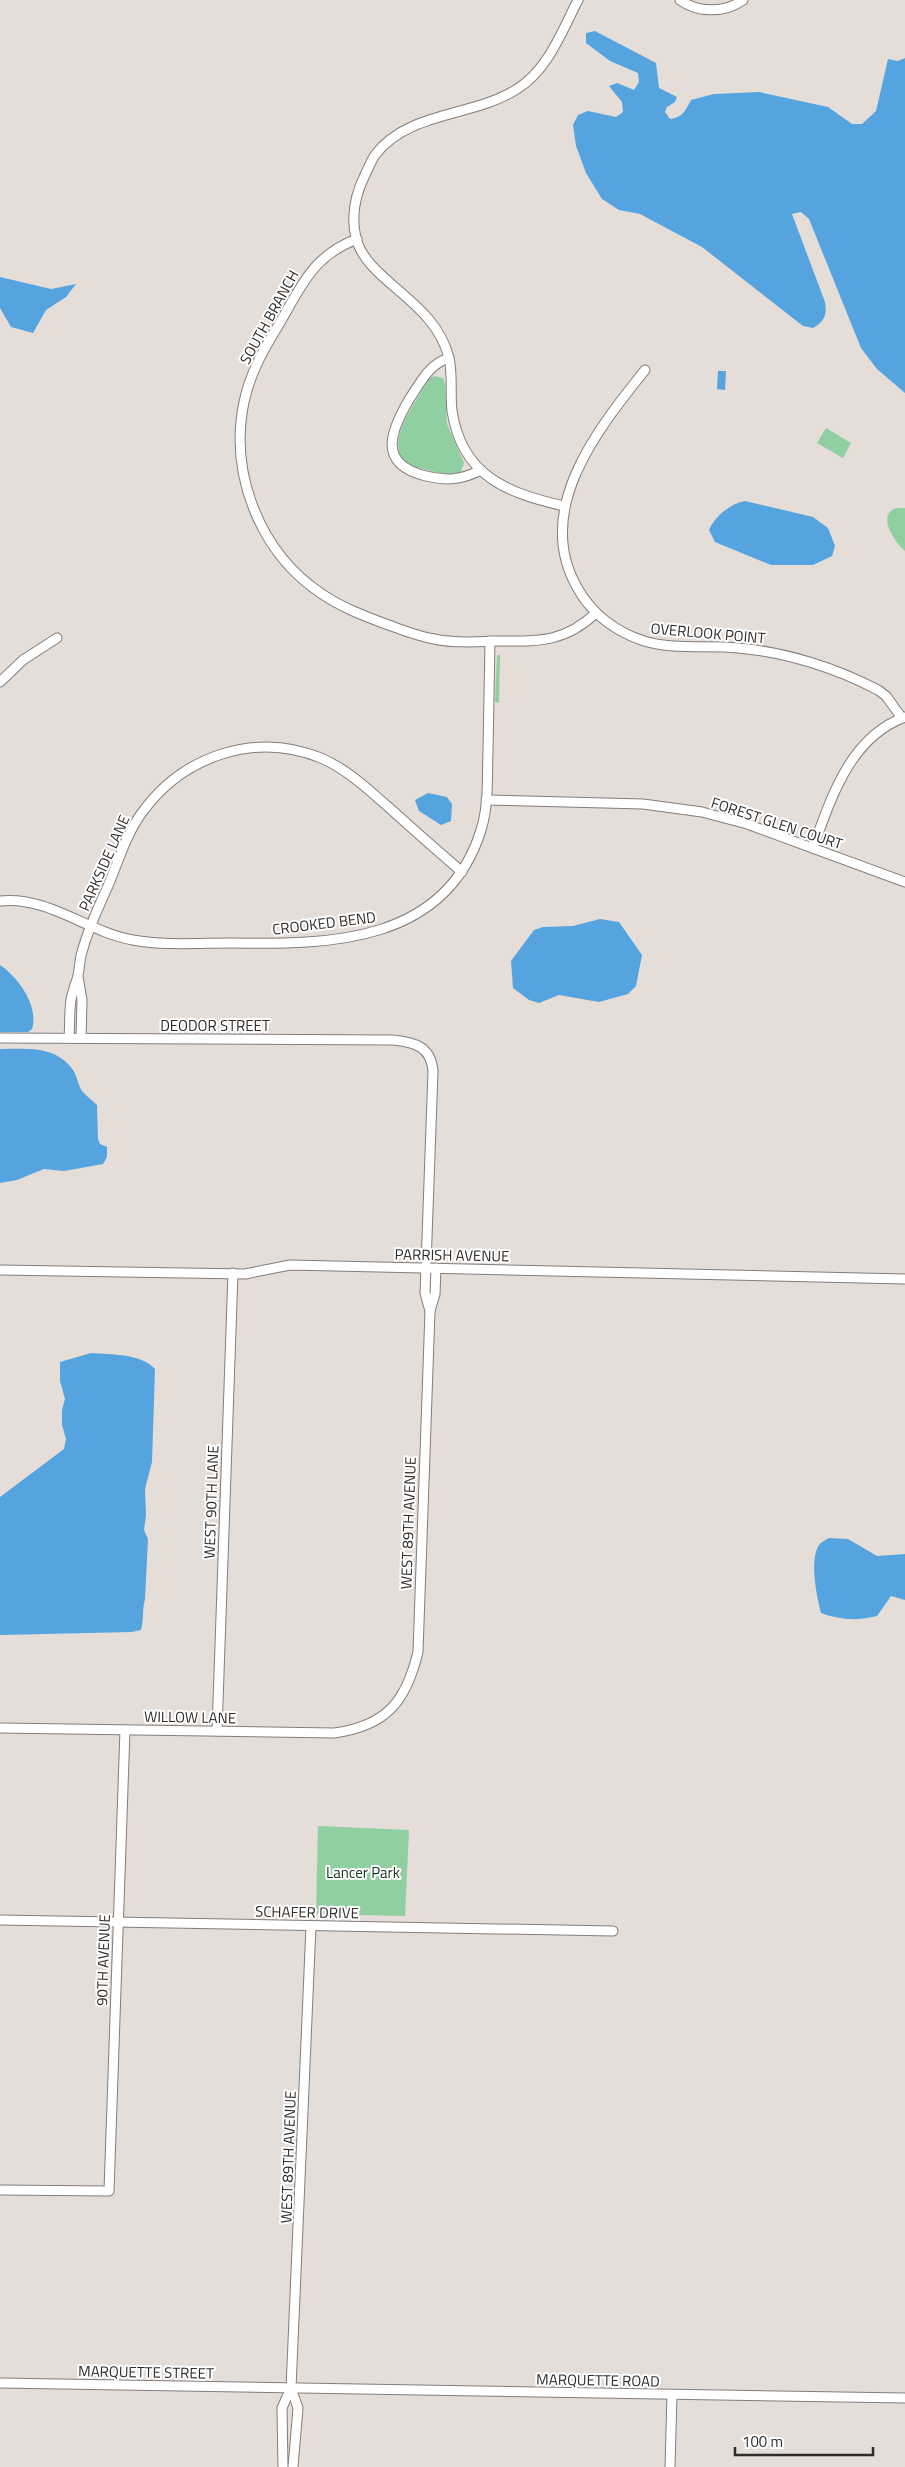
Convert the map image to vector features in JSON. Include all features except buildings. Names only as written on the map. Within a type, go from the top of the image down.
[{"type":"street","points":[[564,506],[519,495],[502,486],[481,470],[468,454],[455,426],[449,358],[440,335],[430,319],[370,263],[356,238],[354,209],[361,183],[375,155],[408,129],[503,98],[533,77],[547,59],[578,0]]},
{"type":"street","points":[[680,0],[705,10],[728,7],[743,0]]},
{"type":"street","name":"SOUTH BRANCH","points":[[356,238],[337,247],[317,263],[258,360],[244,402],[240,433],[243,472],[249,494],[262,527],[281,555],[306,581],[332,601],[366,616],[426,637],[452,641],[538,641],[555,638],[578,628],[596,613]]},
{"type":"street","points":[[449,358],[429,370],[422,380],[395,424],[391,438],[392,447],[395,455],[406,468],[422,475],[451,480],[468,476],[481,470]]},
{"type":"street","name":"OVERLOOK POINT","points":[[645,370],[592,445],[574,477],[564,506],[561,528],[564,558],[578,590],[596,613],[618,630],[646,642],[665,645],[749,649],[811,663],[878,690],[886,696],[903,717]]},
{"type":"street","points":[[0,682],[28,656],[57,638]]},
{"type":"street","name":"CROOKED BEND","points":[[0,901],[17,900],[40,905],[127,939],[151,943],[264,944],[355,936],[386,929],[414,916],[437,900],[462,872],[478,839],[486,800],[490,641]]},
{"type":"street","points":[[813,848],[836,788],[853,758],[879,732],[903,717]]},
{"type":"street","name":"PARKSIDE LANE","points":[[69,1038],[71,1000],[78,977],[81,954],[91,925],[131,832],[152,800],[166,785],[189,768],[214,756],[243,748],[264,747],[313,755],[339,767],[364,786],[462,872]]},
{"type":"street","name":"FOREST GLEN COURT","points":[[486,800],[673,807],[736,820],[905,882]]},
{"type":"street","name":"PARKSIDE LANE","points":[[78,977],[82,1000],[82,1038]]},
{"type":"street","name":"DEODOR STREET","points":[[0,1038],[394,1040],[412,1042],[427,1051]]},
{"type":"street","name":"WEST 89TH AVENUE","points":[[377,1721],[397,1703],[412,1679],[418,1652],[430,1311],[425,1293],[425,1268],[433,1072],[432,1063],[427,1051]]},
{"type":"street","name":"PARRISH AVENUE","points":[[0,1270],[245,1274],[290,1265],[905,1279]]},
{"type":"street","name":"WEST 89TH AVENUE","points":[[430,1311],[433,1304],[436,1268]]},
{"type":"street","name":"WEST 90TH LANE","points":[[217,1731],[233,1273]]},
{"type":"street","name":"WILLOW LANE","points":[[0,1728],[334,1733],[356,1730],[377,1721]]},
{"type":"street","name":"90TH AVENUE","points":[[0,2190],[109,2191],[125,1730]]},
{"type":"street","name":"SCHAFER DRIVE","points":[[0,1920],[614,1931]]},
{"type":"street","name":"WEST 89TH AVENUE","points":[[283,2467],[282,2408],[291,2388],[311,1926]]},
{"type":"street","name":"MARQUETTE STREET","points":[[0,2383],[291,2388]]},
{"type":"street","name":"WEST 89TH AVENUE","points":[[291,2388],[298,2408],[293,2467]]},
{"type":"street","name":"MARQUETTE ROAD","points":[[291,2388],[905,2398]]},
{"type":"street","points":[[670,2467],[672,2395]]},
{"type":"green space","points":[[434,376],[443,378],[445,384],[447,424],[464,463],[461,472],[442,474],[423,469],[408,463],[400,454],[398,442],[401,429],[429,379]]},
{"type":"green space","points":[[826,428],[851,443],[843,458],[817,443]]},
{"type":"green space","points":[[896,508],[905,508],[905,551],[892,536],[887,523],[890,512]]},
{"type":"green space","points":[[497,655],[500,655],[499,703],[495,702]]},
{"type":"green space","name":"Lancer Park","points":[[318,1826],[409,1830],[405,1916],[316,1914]]},
{"type":"water","points":[[595,31],[656,63],[659,88],[677,97],[675,102],[667,107],[665,112],[670,119],[681,115],[691,100],[714,94],[759,92],[828,107],[852,124],[862,124],[876,111],[888,59],[898,61],[905,58],[905,393],[877,369],[861,348],[809,219],[801,212],[792,214],[826,307],[823,320],[813,328],[803,326],[702,247],[640,214],[619,210],[602,199],[586,173],[576,146],[573,125],[578,115],[588,111],[616,117],[623,112],[622,102],[609,86],[617,83],[634,90],[639,82],[638,73],[610,61],[586,43],[586,33]]},
{"type":"water","points":[[0,277],[51,289],[76,284],[66,297],[46,310],[33,333],[11,327],[0,308]]},
{"type":"water","points":[[718,371],[726,371],[725,390],[717,389]]},
{"type":"water","points":[[745,501],[813,517],[828,528],[835,546],[832,556],[813,565],[771,565],[715,542],[709,530],[715,520],[729,508]]},
{"type":"water","points":[[428,793],[447,797],[452,804],[451,821],[441,825],[419,811],[415,800]]},
{"type":"water","points":[[600,919],[619,922],[642,955],[636,986],[628,994],[599,1002],[559,995],[539,1003],[529,1000],[513,988],[511,961],[534,930],[543,927],[573,926]]},
{"type":"water","points":[[0,965],[20,984],[30,1002],[33,1020],[32,1029],[28,1032],[0,1032]]},
{"type":"water","points":[[0,1049],[40,1050],[58,1056],[66,1062],[73,1070],[82,1091],[97,1105],[98,1139],[100,1144],[107,1147],[107,1157],[103,1164],[64,1171],[44,1169],[17,1180],[0,1183]]},
{"type":"water","points":[[91,1353],[134,1357],[155,1369],[152,1462],[145,1489],[146,1515],[144,1530],[148,1539],[145,1599],[141,1630],[132,1632],[0,1635],[0,1497],[64,1449],[66,1439],[62,1425],[62,1410],[65,1399],[60,1381],[60,1362]]},
{"type":"water","points":[[829,1538],[848,1539],[877,1556],[905,1554],[905,1600],[891,1596],[877,1616],[870,1618],[849,1619],[821,1613],[814,1569],[816,1552],[819,1545]]}]
